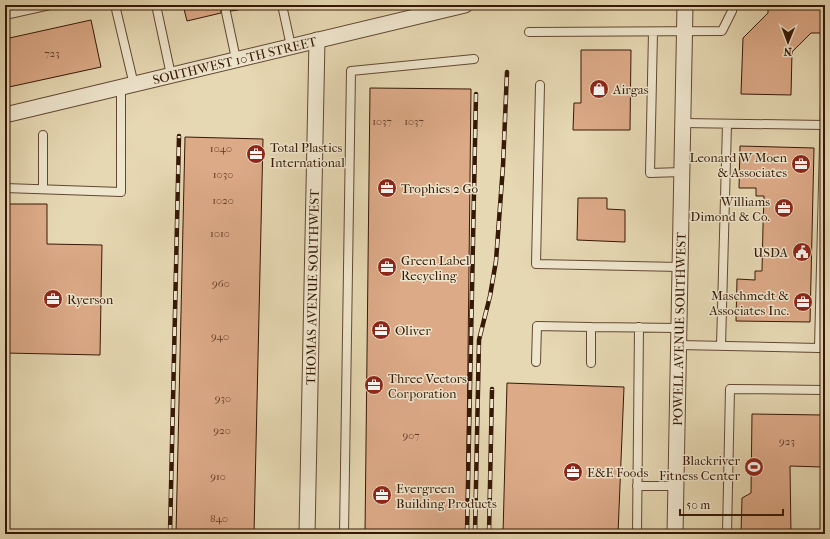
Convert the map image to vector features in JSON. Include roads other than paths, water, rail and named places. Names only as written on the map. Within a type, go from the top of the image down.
[{"type":"street","name":"SOUTHWEST 10TH STREET","points":[[5,115],[465,5]]},
{"type":"street","name":"POWELL AVENUE SOUTHWEST","points":[[675,534],[686,32],[685,5]]},
{"type":"street","name":"THOMAS AVENUE SOUTHWEST","points":[[307,534],[317,40]]},
{"type":"lane","points":[[5,15],[50,5]]},
{"type":"lane","points":[[5,188],[121,192],[127,86],[115,5]]},
{"type":"lane","points":[[156,5],[171,75]]},
{"type":"lane","points":[[282,5],[291,46]]},
{"type":"lane","points":[[529,32],[722,31],[732,11],[733,5]]},
{"type":"lane","points":[[226,12],[236,59]]},
{"type":"lane","points":[[653,32],[650,173],[682,172]]},
{"type":"lane","points":[[344,534],[351,71],[474,59]]},
{"type":"lane","points":[[540,85],[536,264],[680,267]]},
{"type":"lane","points":[[679,345],[822,348],[825,102]]},
{"type":"lane","points":[[683,123],[824,125]]},
{"type":"lane","points":[[721,346],[727,124]]},
{"type":"lane","points":[[43,135],[43,189]]},
{"type":"lane","points":[[536,362],[537,326],[679,328]]},
{"type":"lane","points":[[591,363],[592,327]]},
{"type":"lane","points":[[636,534],[639,327]]},
{"type":"lane","points":[[727,534],[730,389],[825,390]]},
{"type":"lane","points":[[637,486],[676,486]]},
{"type":"railway","points":[[475,534],[479,340],[490,296],[496,261],[503,166],[507,72]]},
{"type":"railway","points":[[467,534],[476,94]]},
{"type":"railway","points":[[170,534],[179,136]]},
{"type":"railway","points":[[489,534],[492,389]]},
{"type":"place","name":"Airgas","points":[[599,89]]},
{"type":"place","name":"Total Plastics International","points":[[256,154]]},
{"type":"place","name":"Leonard W Moen & Associates","points":[[801,164]]},
{"type":"place","name":"Trophies 2 Go","points":[[387,188]]},
{"type":"place","name":"Williams Dimond & Co.","points":[[784,208]]},
{"type":"place","name":"USDA","points":[[802,252]]},
{"type":"place","name":"Green Label Recycling","points":[[387,267]]},
{"type":"place","name":"Ryerson","points":[[53,299]]},
{"type":"place","name":"Maschmedt & Associates Inc.","points":[[803,302]]},
{"type":"place","name":"Oliver","points":[[381,330]]},
{"type":"place","name":"Three Vectors Corporation","points":[[374,385]]},
{"type":"place","name":"Blackriver Fitness Center","points":[[754,467]]},
{"type":"place","name":"E&E Foods","points":[[573,472]]},
{"type":"place","name":"Evergreen Building Products","points":[[382,495]]}]
